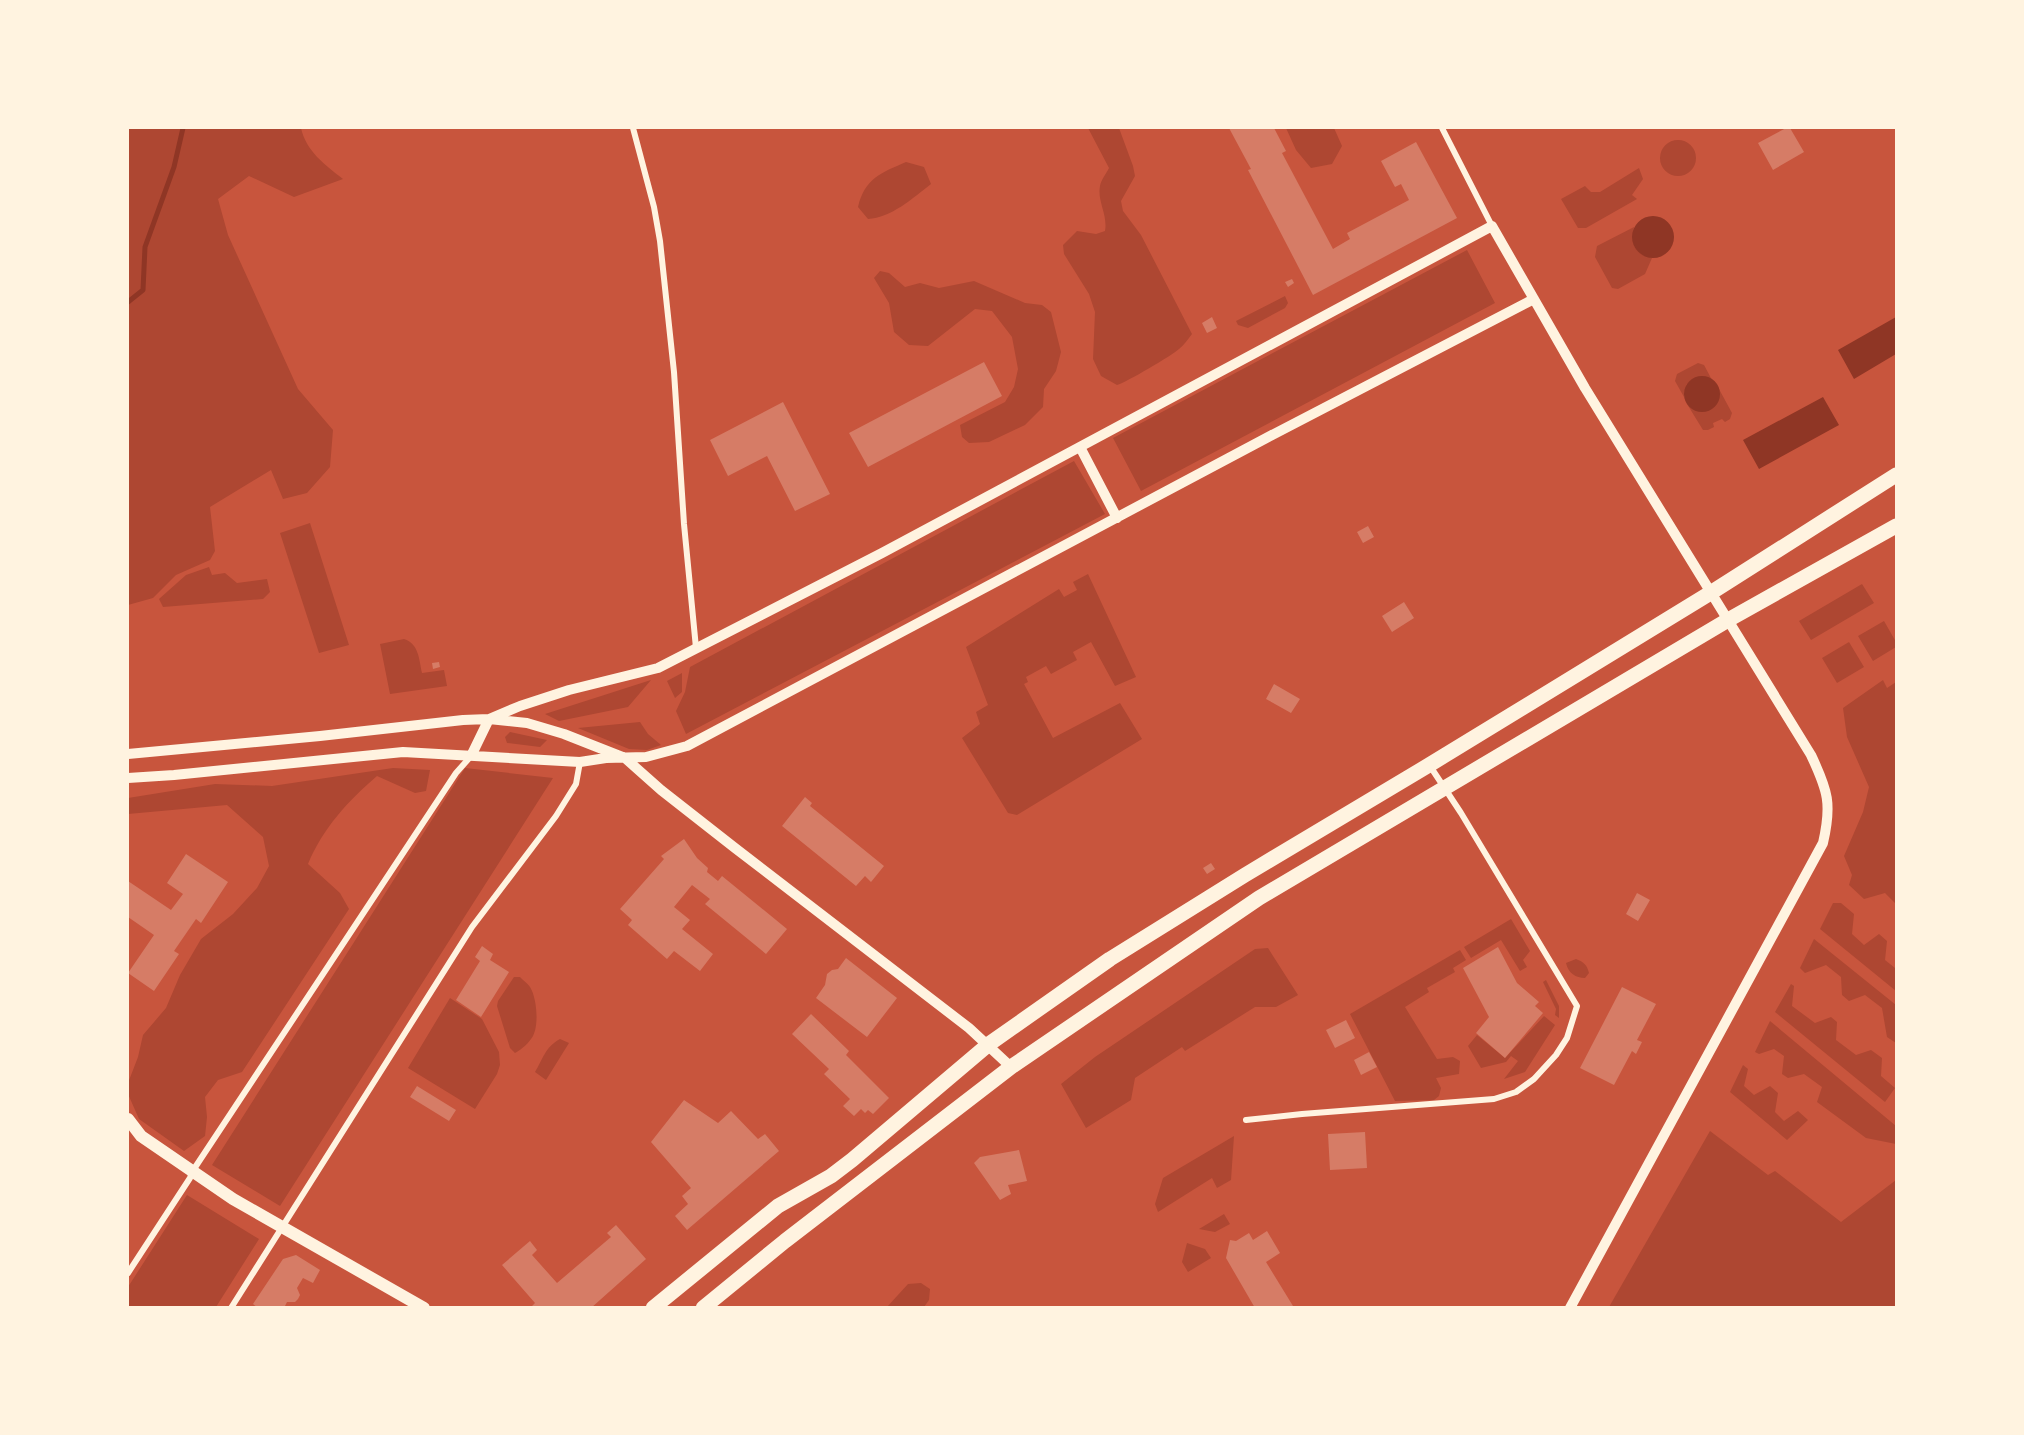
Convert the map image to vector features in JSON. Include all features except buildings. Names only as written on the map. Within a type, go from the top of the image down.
[{"type":"main road","points":[[653,1308],[778,1206],[831,1176],[852,1160],[989,1044],[1110,959],[1712,592],[1896,475]]},
{"type":"main road","points":[[703,1308],[785,1241],[1011,1067],[1259,898],[1728,620],[1896,526]]},
{"type":"main road","points":[[128,1119],[141,1136],[233,1199],[424,1308]]},
{"type":"street","points":[[633,128],[654,207],[660,241],[673,361],[684,524],[696,648]]},
{"type":"street","points":[[1442,128],[1492,226],[1585,388],[1810,755],[1822,778],[1828,799],[1828,820],[1823,843],[1570,1308]]},
{"type":"street","points":[[128,1273],[192,1172],[456,773],[472,754],[489,719],[569,690],[657,668],[882,553],[1492,226]]},
{"type":"street","points":[[128,778],[403,752],[472,754],[580,762],[606,758],[646,757],[687,746],[1272,435],[1534,299]]},
{"type":"street","points":[[1080,447],[1117,518]]},
{"type":"street","points":[[128,754],[489,719],[527,723],[564,734],[625,758],[661,790],[752,862],[989,1044],[1011,1067]]},
{"type":"street","points":[[231,1308],[472,927],[556,816],[576,784],[580,762]]},
{"type":"street","points":[[1246,1120],[1494,1100],[1516,1092],[1534,1079],[1567,1038],[1577,1006],[1429,765]]},
{"type":"shaded area","points":[[128,128],[301,128],[312,151],[343,179],[294,197],[249,176],[218,199],[228,235],[298,389],[333,430],[330,467],[307,493],[283,499],[271,470],[210,507],[215,551],[210,560],[176,575],[153,598],[128,605]]},
{"type":"shaded area","points":[[1088,128],[1119,128],[1135,176],[1121,201],[1123,211],[1141,235],[1192,334],[1183,346],[1117,385],[1101,376],[1093,359],[1095,312],[1089,294],[1064,254],[1063,245],[1077,231],[1096,234],[1105,231],[1106,225],[1099,192],[1101,182],[1109,168]]},
{"type":"shaded area","points":[[1286,128],[1334,128],[1342,146],[1332,164],[1311,168],[1296,150]]},
{"type":"shaded area","points":[[1678,140],[1691,145],[1696,158],[1691,171],[1678,176],[1665,171],[1660,158],[1665,145]]},
{"type":"shaded area","points":[[906,162],[924,167],[931,184],[893,211],[868,219],[858,207],[865,189],[882,173]]},
{"type":"shaded area","points":[[1639,168],[1643,179],[1632,195],[1637,199],[1586,228],[1578,228],[1561,199],[1585,186],[1591,192],[1600,192]]},
{"type":"shaded area","points":[[1653,216],[1668,222],[1674,237],[1668,252],[1653,258],[1638,252],[1632,237],[1638,222]]},
{"type":"shaded area","points":[[1634,227],[1635,247],[1641,254],[1652,258],[1645,274],[1618,289],[1612,288],[1595,257],[1597,246]]},
{"type":"shaded area","points":[[1467,250],[1495,303],[1141,491],[1113,438]]},
{"type":"shaded area","points":[[880,271],[889,273],[905,287],[920,283],[939,288],[974,281],[1025,303],[1042,305],[1051,312],[1061,352],[1056,371],[1044,389],[1043,407],[1025,425],[989,442],[969,443],[962,437],[960,425],[1005,402],[1014,387],[1018,369],[1012,337],[992,311],[975,309],[928,346],[909,345],[894,332],[889,303],[874,278]]},
{"type":"shaded area","points":[[1285,296],[1288,303],[1285,308],[1248,328],[1238,325],[1236,321]]},
{"type":"shaded area","points":[[1896,317],[1896,354],[1854,379],[1838,350]]},
{"type":"shaded area","points":[[1698,363],[1704,365],[1712,380],[1707,377],[1691,380],[1686,385],[1684,397],[1675,381],[1677,374]]},
{"type":"shaded area","points":[[1702,376],[1714,382],[1720,394],[1714,406],[1702,412],[1690,406],[1684,394],[1690,382]]},
{"type":"shaded area","points":[[1719,389],[1732,413],[1730,419],[1725,422],[1722,419],[1713,423],[1714,427],[1703,430],[1687,404],[1692,408],[1719,394]]},
{"type":"shaded area","points":[[1823,397],[1839,425],[1759,469],[1743,440]]},
{"type":"shaded area","points":[[1074,461],[1105,514],[686,734],[676,711],[685,692],[690,667]]},
{"type":"shaded area","points":[[310,523],[349,645],[319,653],[280,533]]},
{"type":"shaded area","points":[[209,567],[212,575],[225,573],[237,583],[267,579],[270,592],[263,599],[163,607],[159,599],[186,575]]},
{"type":"shaded area","points":[[1088,574],[1136,677],[1115,686],[1091,642],[1073,652],[1077,660],[1051,674],[1046,666],[1026,677],[1028,682],[1024,684],[1053,738],[1120,703],[1142,739],[1017,815],[1008,813],[962,738],[980,724],[976,712],[988,705],[966,647],[1059,589],[1064,597],[1077,590],[1073,582]]},
{"type":"shaded area","points":[[1862,584],[1874,603],[1811,640],[1799,621]]},
{"type":"shaded area","points":[[1884,621],[1896,642],[1896,647],[1873,661],[1858,636]]},
{"type":"shaded area","points":[[404,639],[413,644],[419,657],[422,673],[444,670],[447,686],[390,694],[380,644]]},
{"type":"shaded area","points":[[1849,642],[1864,667],[1837,683],[1822,658]]},
{"type":"shaded area","points":[[682,673],[682,692],[675,698],[667,681]]},
{"type":"shaded area","points":[[651,680],[628,707],[559,721],[545,714]]},
{"type":"shaded area","points":[[1883,680],[1887,688],[1896,682],[1896,904],[1885,893],[1864,899],[1849,885],[1852,875],[1844,856],[1863,812],[1869,787],[1847,737],[1843,708]]},
{"type":"shaded area","points":[[640,722],[648,734],[661,745],[647,750],[629,749],[578,728]]},
{"type":"shaded area","points":[[510,732],[547,740],[540,747],[507,743],[505,737]]},
{"type":"shaded area","points":[[393,768],[430,770],[426,791],[415,793],[377,776],[346,805],[329,827],[308,864],[340,893],[349,909],[242,1072],[218,1080],[205,1097],[207,1117],[205,1136],[184,1151],[139,1119],[128,1094],[128,1083],[143,1035],[166,1008],[180,975],[201,939],[233,914],[257,888],[269,866],[263,837],[227,805],[128,814],[128,798],[215,784],[272,786]]},
{"type":"shaded area","points":[[465,768],[553,778],[280,1206],[212,1165]]},
{"type":"shaded area","points":[[1833,903],[1841,903],[1854,914],[1852,934],[1864,945],[1879,934],[1887,941],[1885,960],[1896,967],[1896,991],[1820,929]]},
{"type":"shaded area","points":[[1511,919],[1530,951],[1523,960],[1527,967],[1520,971],[1501,940],[1471,958],[1464,947]]},
{"type":"shaded area","points":[[1814,939],[1896,1005],[1896,1043],[1887,1037],[1882,1008],[1865,995],[1849,1001],[1842,995],[1841,977],[1826,965],[1805,973],[1800,968]]},
{"type":"shaded area","points":[[1268,948],[1298,995],[1276,1007],[1255,1007],[1185,1051],[1182,1047],[1135,1078],[1131,1100],[1086,1128],[1061,1084],[1095,1057],[1255,949]]},
{"type":"shaded area","points":[[1460,950],[1466,960],[1453,968],[1455,972],[1427,988],[1429,992],[1405,1007],[1437,1059],[1453,1057],[1460,1061],[1459,1074],[1436,1078],[1441,1088],[1439,1096],[1434,1100],[1395,1101],[1350,1014]]},
{"type":"shaded area","points":[[1576,959],[1587,968],[1589,973],[1585,978],[1573,974],[1567,967],[1566,963]]},
{"type":"shaded area","points":[[514,977],[520,977],[530,987],[536,1004],[537,1019],[533,1036],[515,1053],[510,1048],[497,1006]]},
{"type":"shaded area","points":[[1546,980],[1559,1006],[1559,1018],[1555,1015],[1556,1009],[1543,982]]},
{"type":"shaded area","points":[[1791,984],[1794,986],[1792,1006],[1815,1023],[1831,1017],[1837,1022],[1836,1040],[1856,1055],[1871,1050],[1882,1058],[1881,1076],[1895,1088],[1885,1102],[1775,1012]]},
{"type":"shaded area","points":[[450,998],[482,1019],[499,1052],[500,1065],[497,1074],[475,1109],[408,1068]]},
{"type":"shaded area","points":[[1544,1016],[1555,1025],[1525,1072],[1504,1079],[1518,1061],[1511,1056],[1506,1062],[1481,1068],[1468,1046],[1477,1035],[1505,1058]]},
{"type":"shaded area","points":[[1770,1021],[1896,1126],[1896,1144],[1866,1138],[1817,1102],[1822,1087],[1804,1074],[1788,1078],[1782,1074],[1784,1056],[1774,1049],[1759,1054],[1755,1052]]},
{"type":"shaded area","points":[[560,1039],[569,1043],[546,1080],[535,1072],[548,1050]]},
{"type":"shaded area","points":[[1743,1065],[1748,1069],[1744,1086],[1754,1095],[1770,1086],[1778,1093],[1775,1112],[1784,1121],[1798,1111],[1808,1120],[1787,1140],[1730,1092]]},
{"type":"shaded area","points":[[1710,1131],[1768,1175],[1775,1171],[1841,1222],[1896,1180],[1896,1307],[1609,1307]]},
{"type":"shaded area","points":[[1234,1136],[1231,1180],[1217,1188],[1212,1178],[1158,1212],[1155,1204],[1163,1178]]},
{"type":"shaded area","points":[[187,1195],[259,1239],[216,1307],[128,1307],[128,1287]]},
{"type":"shaded area","points":[[1224,1214],[1230,1224],[1215,1232],[1199,1229]]},
{"type":"shaded area","points":[[1187,1243],[1205,1249],[1211,1258],[1188,1272],[1182,1262]]},
{"type":"shaded area","points":[[921,1283],[930,1289],[929,1300],[924,1307],[887,1307],[908,1284]]},
{"type":"waterway","points":[[128,302],[143,290],[145,247],[174,167],[183,128]]}]
